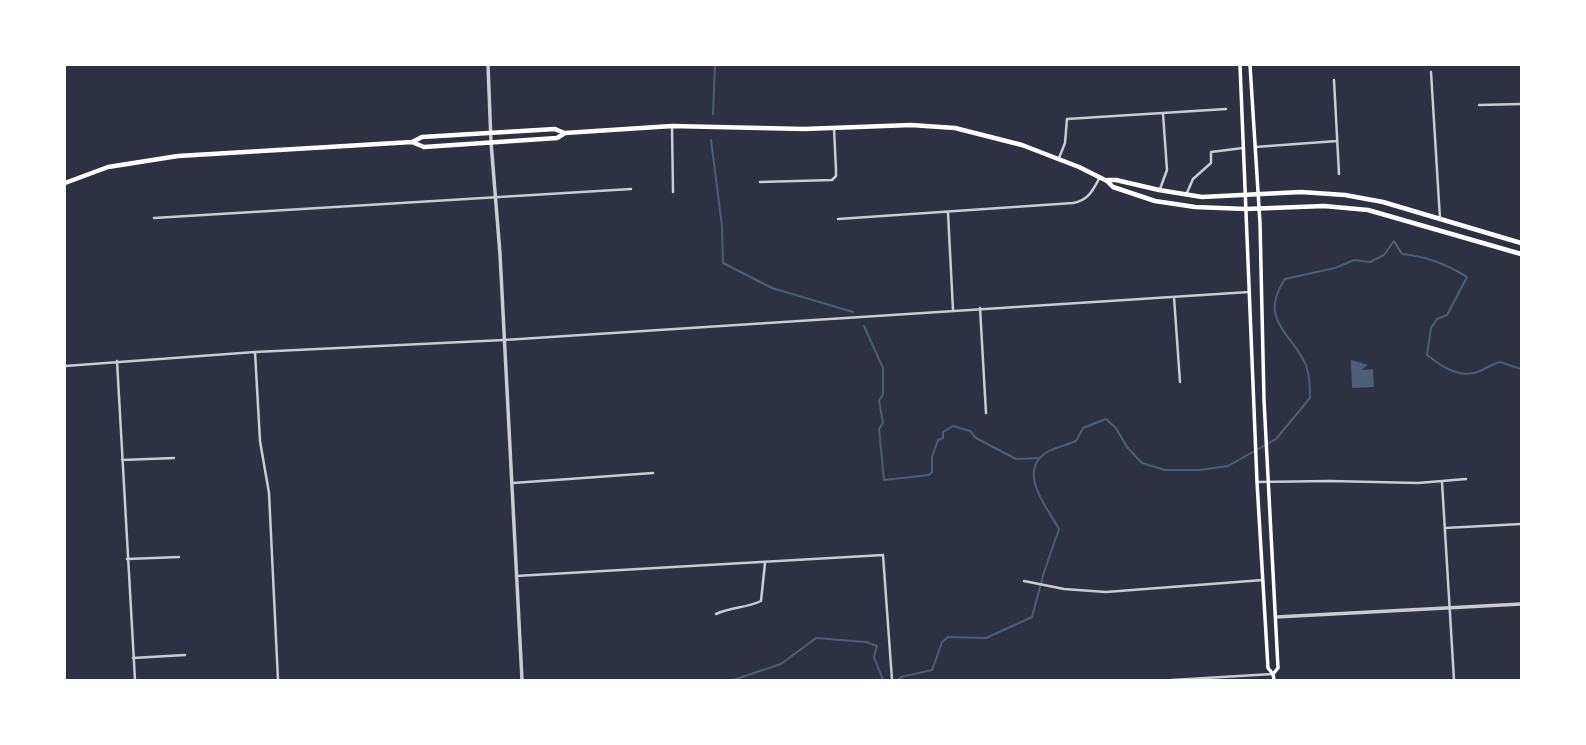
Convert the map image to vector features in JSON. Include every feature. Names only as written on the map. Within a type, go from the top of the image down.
[{"type":"main road","points":[[1240,65],[1257,482],[1268,668],[1273,674]]},
{"type":"main road","points":[[1250,65],[1259,208],[1266,448],[1278,668],[1273,674],[1273,680]]},
{"type":"main road","points":[[65,183],[108,167],[178,156],[412,142],[424,146],[491,142],[556,138],[565,133],[672,126],[804,129],[911,125],[955,128],[1002,139],[1059,159],[1100,177],[1113,187],[1181,206],[1246,209],[1324,206],[1368,210],[1521,254]]},
{"type":"main road","points":[[412,142],[422,137],[490,132],[555,129],[565,133]]},
{"type":"main road","points":[[1107,181],[1116,180],[1186,195],[1245,196],[1301,192],[1345,195],[1383,202],[1521,243]]},
{"type":"street","points":[[488,65],[522,680]]},
{"type":"street","points":[[1431,72],[1440,219]]},
{"type":"street","points":[[1334,80],[1339,174]]},
{"type":"street","points":[[1479,105],[1521,104]]},
{"type":"street","points":[[1059,159],[1066,137],[1067,119],[1226,109]]},
{"type":"street","points":[[1159,190],[1167,170],[1163,114]]},
{"type":"street","points":[[672,126],[673,192]]},
{"type":"street","points":[[760,182],[832,180],[836,176],[834,128]]},
{"type":"street","points":[[1255,147],[1337,141]]},
{"type":"street","points":[[1186,195],[1193,178],[1210,163],[1211,152],[1243,148]]},
{"type":"street","points":[[838,219],[948,213],[1080,201],[1090,194],[1100,177]]},
{"type":"street","points":[[154,218],[631,189]]},
{"type":"street","points":[[948,213],[953,310]]},
{"type":"street","points":[[65,366],[254,352],[504,340],[1249,292]]},
{"type":"street","points":[[1174,297],[1180,382]]},
{"type":"street","points":[[980,308],[986,413]]},
{"type":"street","points":[[254,352],[260,441],[269,493],[278,680]]},
{"type":"street","points":[[117,361],[135,680]]},
{"type":"street","points":[[122,460],[174,458]]},
{"type":"street","points":[[512,483],[653,473]]},
{"type":"street","points":[[1257,482],[1442,482],[1466,479]]},
{"type":"street","points":[[1442,482],[1454,680]]},
{"type":"street","points":[[1445,528],[1521,524]]},
{"type":"street","points":[[516,576],[883,555],[892,680]]},
{"type":"street","points":[[127,559],[179,557]]},
{"type":"street","points":[[716,614],[729,608],[761,601],[765,563]]},
{"type":"street","points":[[1024,581],[1106,592],[1263,580]]},
{"type":"street","points":[[1276,617],[1521,604]]},
{"type":"street","points":[[133,658],[185,656]]},
{"type":"street","points":[[1172,680],[1273,674]]},
{"type":"water","points":[[1351,360],[1368,365],[1361,370],[1373,369],[1374,387],[1352,388]]},
{"type":"waterway","points":[[713,114],[715,65]]},
{"type":"waterway","points":[[711,140],[722,226],[723,263],[772,288],[853,312]]},
{"type":"waterway","points":[[898,680],[932,670],[942,642],[948,637],[986,638],[1032,617],[1059,529],[1038,491],[1034,471],[1044,454],[1076,441],[1083,428],[1106,419],[1142,463],[1165,470],[1199,470],[1228,466],[1276,439],[1310,398],[1306,365],[1276,316],[1275,305],[1285,279],[1335,268],[1354,260],[1370,262],[1384,255],[1394,241],[1402,254],[1436,262],[1467,277],[1447,315],[1437,319],[1431,328],[1427,355],[1455,372],[1467,374],[1500,362],[1521,369]]},
{"type":"waterway","points":[[864,326],[883,368],[883,394],[879,401],[883,423],[879,429],[884,480],[929,475],[932,472],[932,457],[938,440],[943,438],[943,432],[953,426],[970,431],[976,438],[1016,459],[1040,458]]},
{"type":"waterway","points":[[733,680],[781,664],[816,638],[866,642],[877,646],[874,657],[883,680]]}]
